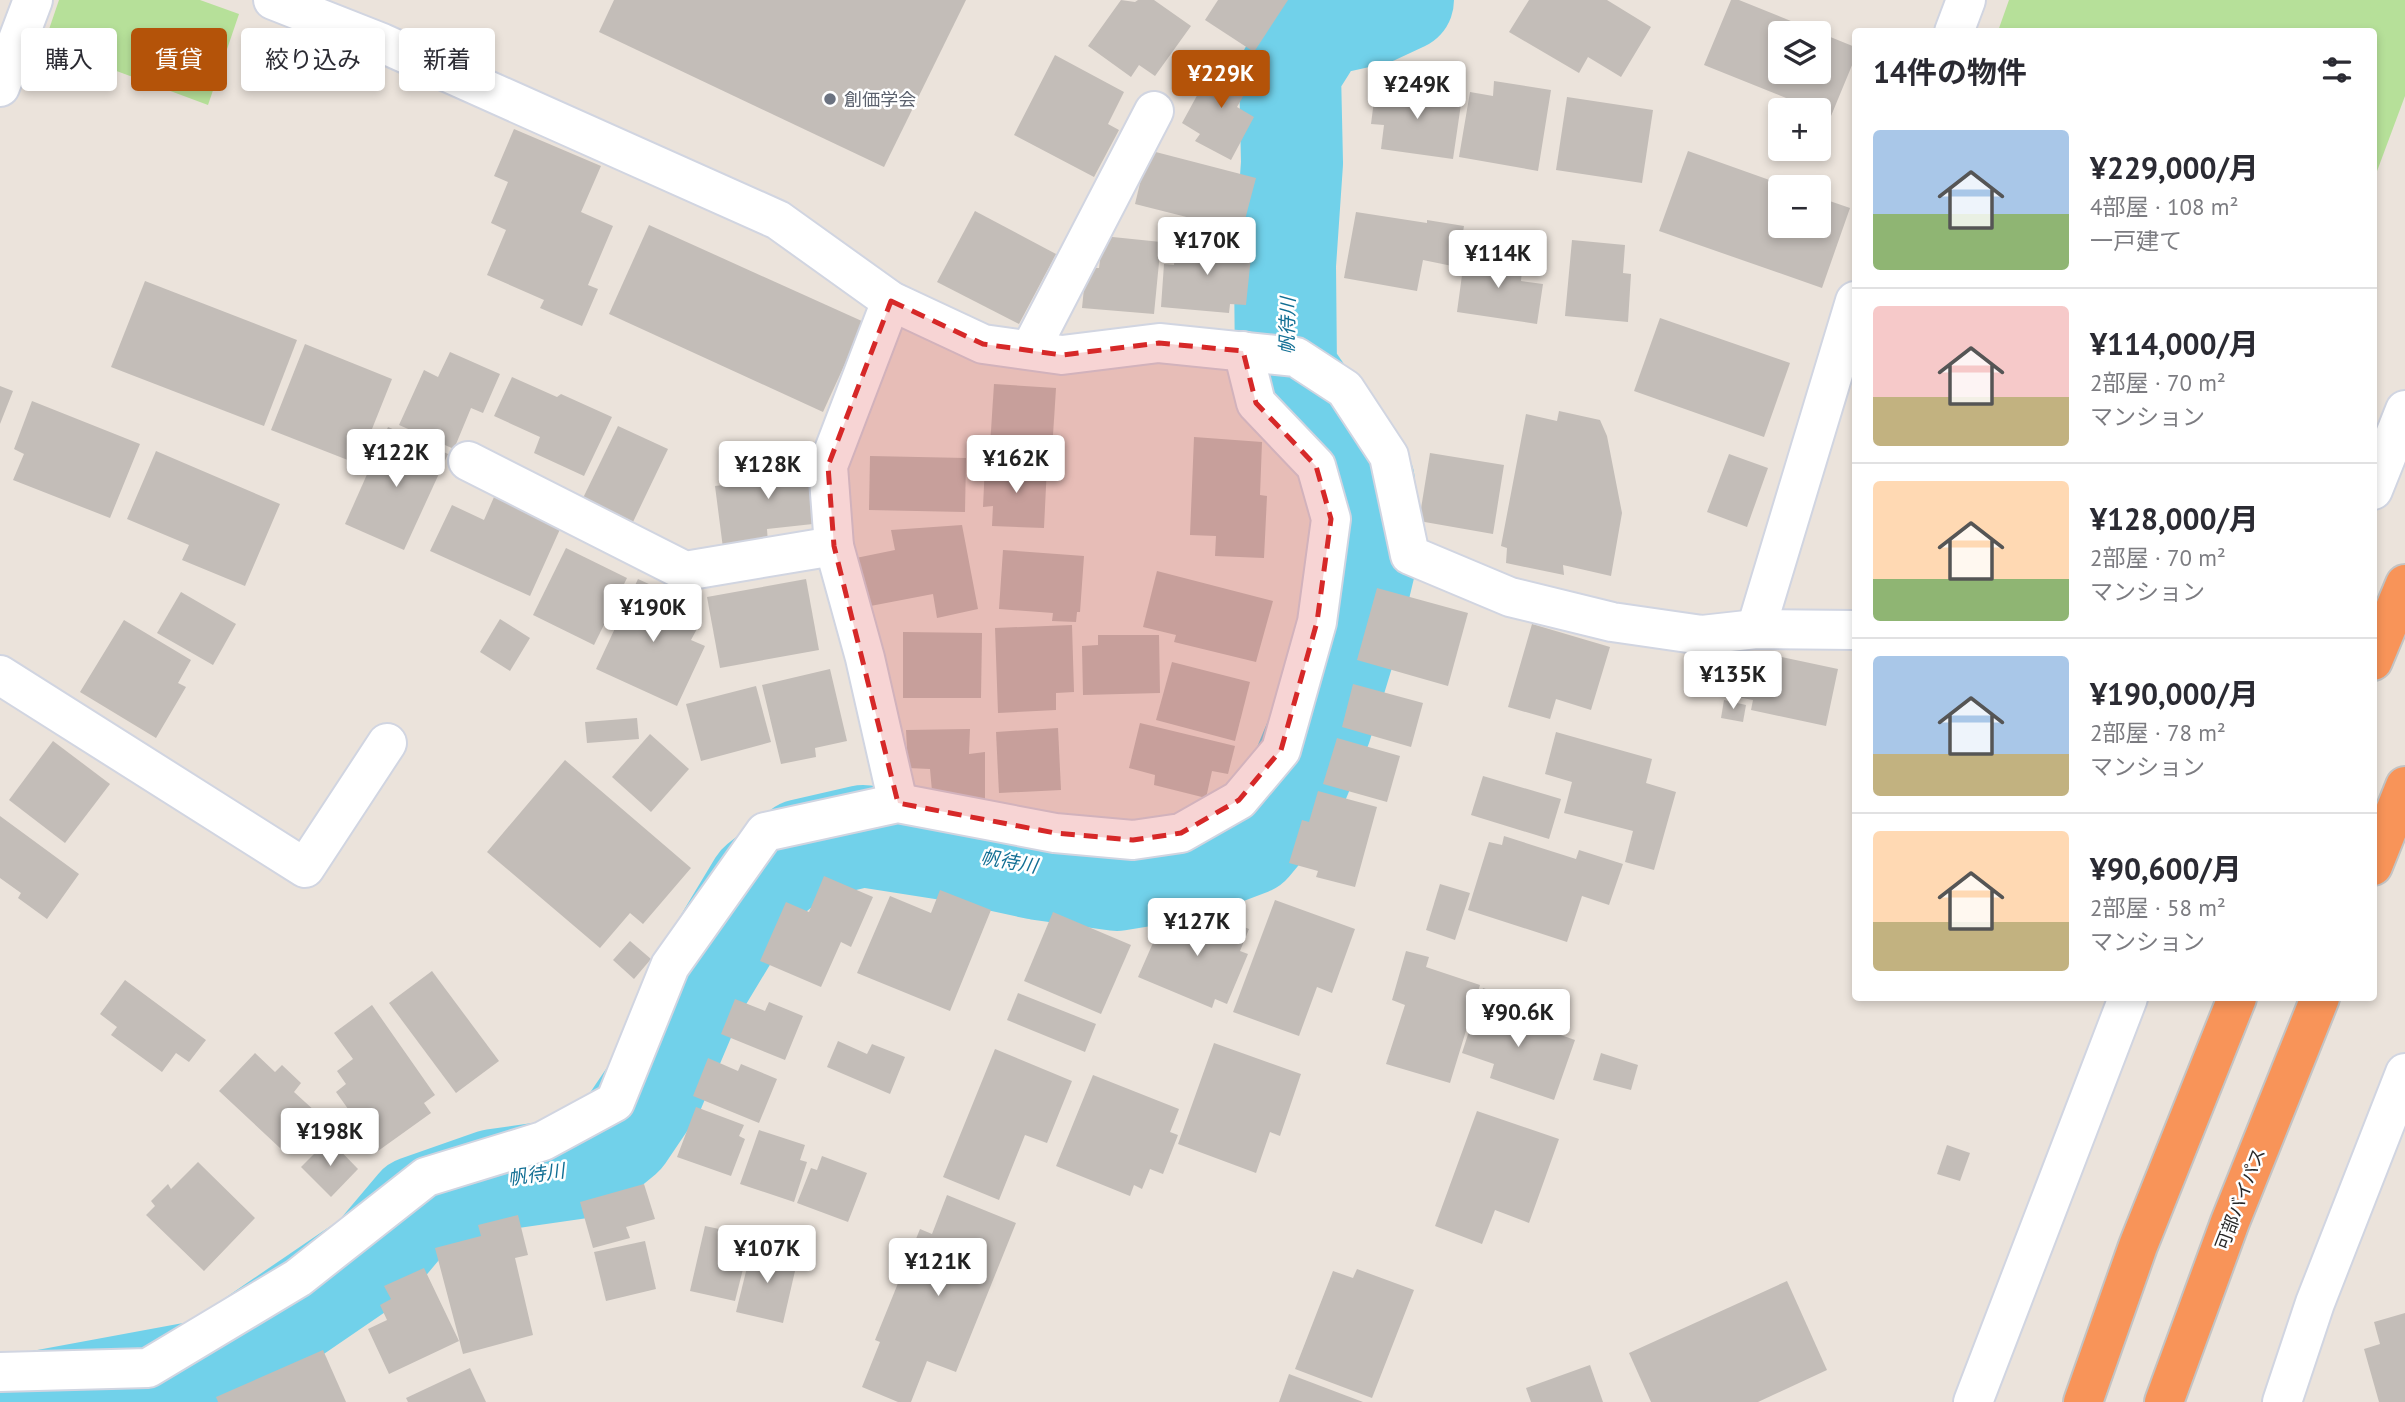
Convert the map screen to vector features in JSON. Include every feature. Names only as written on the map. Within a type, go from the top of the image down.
[{"type":"highway","points":[[2377,651],[2405,584]]},
{"type":"highway","points":[[2377,856],[2405,786]]},
{"type":"highway","points":[[2084,1402],[2138,1246],[2236,1001]]},
{"type":"highway","name":"可部バイパス","points":[[2164,1402],[2230,1222],[2319,1001]]},
{"type":"street","points":[[0,87],[33,0]]},
{"type":"street","points":[[273,0],[382,43],[778,220],[891,301],[983,344],[1062,355],[1159,342],[1296,357],[1345,389],[1389,456],[1410,555],[1510,597],[1612,622],[1702,635],[1756,629],[1852,630]]},
{"type":"street","points":[[1956,28],[1966,0]]},
{"type":"street","points":[[1030,350],[1154,111]]},
{"type":"street","points":[[891,301],[828,466],[834,546],[865,658],[898,803]]},
{"type":"street","points":[[1756,629],[1852,311]]},
{"type":"street","points":[[0,1372],[148,1368],[298,1278],[426,1177],[543,1141],[615,1101],[670,965],[765,832],[898,803],[1055,833],[1133,840],[1181,833],[1239,800],[1281,750],[1317,622],[1331,519],[1316,466],[1256,402],[1243,351]]},
{"type":"street","points":[[2377,480],[2405,410]]},
{"type":"street","points":[[468,461],[685,571],[834,546]]},
{"type":"street","points":[[0,675],[304,868],[387,743]]},
{"type":"street","points":[[1973,1402],[2126,1001]]},
{"type":"street","points":[[2282,1402],[2315,1303],[2405,1073]]},
{"type":"highlighted area","points":[[891,301],[983,344],[1062,355],[1159,343],[1243,351],[1256,403],[1316,466],[1331,519],[1317,622],[1281,750],[1239,800],[1181,833],[1133,840],[1055,833],[898,803],[834,546],[828,466]]},
{"type":"green space","points":[[59,0],[200,0],[239,14],[227,49],[227,28],[131,28],[131,76],[117,71],[117,28],[49,28]]},
{"type":"green space","points":[[2009,0],[2405,0],[2405,96],[2377,171],[2377,28],[1999,28]]},
{"type":"green space","points":[[170,91],[213,91],[208,105]]},
{"type":"building","name":"創価学会","points":[[614,0],[966,0],[884,167],[599,32]]},
{"type":"building","points":[[1121,0],[1154,0],[1191,26],[1155,76],[1139,65],[1131,77],[1088,46]]},
{"type":"building","points":[[1218,0],[1288,0],[1254,52],[1205,20]]},
{"type":"building","points":[[1529,0],[1607,0],[1651,27],[1621,77],[1588,57],[1579,73],[1509,32]]},
{"type":"building","points":[[1731,0],[1739,0],[1791,21],[1768,21],[1768,84],[1831,84],[1831,37],[1852,46],[1852,65],[1831,116],[1831,98],[1786,98],[1704,65]]},
{"type":"building","points":[[1055,55],[1124,92],[1108,124],[1119,130],[1094,177],[1014,135]]},
{"type":"building","points":[[1218,57],[1254,77],[1237,107],[1254,117],[1231,160],[1195,141],[1200,134],[1182,123]]},
{"type":"building","points":[[1494,81],[1551,90],[1538,171],[1459,157],[1470,92],[1493,96]]},
{"type":"building","points":[[1376,85],[1462,97],[1453,159],[1381,149],[1384,125],[1371,124]]},
{"type":"building","points":[[1567,97],[1653,110],[1642,183],[1556,170]]},
{"type":"building","points":[[514,129],[601,166],[581,212],[613,226],[588,285],[598,289],[582,326],[540,308],[544,300],[487,275],[506,230],[491,223],[508,182],[494,176]]},
{"type":"building","points":[[1148,150],[1256,178],[1242,231],[1135,204]]},
{"type":"building","points":[[1688,151],[1768,180],[1768,238],[1831,238],[1831,201],[1850,208],[1822,288],[1659,231]]},
{"type":"building","points":[[975,211],[1056,254],[1019,324],[937,282]]},
{"type":"building","points":[[1356,212],[1464,226],[1457,267],[1423,260],[1417,291],[1344,278]]},
{"type":"building","points":[[649,225],[864,322],[823,412],[609,314]]},
{"type":"building","points":[[1103,236],[1161,242],[1154,314],[1082,308],[1086,268],[1099,268]]},
{"type":"building","points":[[1176,240],[1252,247],[1246,305],[1230,304],[1229,313],[1161,307],[1164,264],[1174,265]]},
{"type":"building","points":[[1572,240],[1625,245],[1623,273],[1631,274],[1628,322],[1565,316]]},
{"type":"building","points":[[1465,253],[1523,260],[1521,281],[1543,284],[1537,324],[1457,312]]},
{"type":"building","points":[[145,281],[297,340],[264,426],[111,367]]},
{"type":"building","points":[[1660,318],[1790,363],[1764,437],[1634,391]]},
{"type":"building","points":[[305,344],[392,379],[358,464],[271,430]]},
{"type":"building","points":[[450,352],[500,374],[483,413],[471,408],[454,449],[399,425],[424,370],[438,377]]},
{"type":"building","points":[[512,377],[557,397],[561,394],[612,417],[584,476],[534,453],[540,437],[494,416]]},
{"type":"building","points":[[994,384],[1056,388],[1052,451],[990,446]]},
{"type":"building","points":[[0,386],[13,391],[0,424]]},
{"type":"building","points":[[32,401],[140,444],[110,518],[13,480],[24,454],[14,449]]},
{"type":"building","points":[[1559,411],[1600,420],[1607,436],[1622,513],[1611,576],[1563,565],[1564,575],[1506,563],[1507,548],[1501,546],[1526,414],[1557,421]]},
{"type":"building","points":[[618,426],[668,449],[633,522],[583,498]]},
{"type":"building","points":[[388,427],[448,454],[404,550],[345,524]]},
{"type":"building","points":[[1194,437],[1262,442],[1260,495],[1267,496],[1264,558],[1215,556],[1216,536],[1190,535]]},
{"type":"building","points":[[156,451],[280,504],[245,586],[182,560],[189,545],[127,519]]},
{"type":"building","points":[[1430,453],[1504,465],[1493,534],[1419,521]]},
{"type":"building","points":[[1729,454],[1768,468],[1747,527],[1707,512]]},
{"type":"building","points":[[870,456],[966,458],[965,512],[869,510]]},
{"type":"building","points":[[813,458],[822,523],[767,529],[768,543],[723,548],[715,486],[740,483],[738,467]]},
{"type":"building","points":[[985,464],[1047,466],[1044,528],[992,526],[993,506],[983,507]]},
{"type":"building","points":[[494,497],[561,527],[530,596],[430,551],[452,505],[484,520]]},
{"type":"building","points":[[962,525],[978,609],[937,618],[933,594],[860,608],[851,559],[895,550],[891,530]]},
{"type":"building","points":[[566,548],[627,578],[594,645],[533,615]]},
{"type":"building","points":[[1003,550],[1084,556],[1080,612],[1077,612],[1076,622],[1052,621],[1053,613],[999,609]]},
{"type":"building","points":[[1157,571],[1273,601],[1256,662],[1174,642],[1176,635],[1143,627]]},
{"type":"building","points":[[638,579],[692,604],[684,622],[698,627],[691,640],[705,646],[677,706],[596,669]]},
{"type":"building","points":[[806,579],[819,650],[720,668],[707,597]]},
{"type":"building","points":[[1377,588],[1468,613],[1448,686],[1357,660]]},
{"type":"building","points":[[181,592],[236,624],[213,665],[157,633]]},
{"type":"building","points":[[500,619],[530,638],[510,671],[480,652]]},
{"type":"building","points":[[124,620],[191,660],[178,683],[186,687],[156,738],[80,692]]},
{"type":"building","points":[[1532,624],[1610,647],[1591,710],[1556,699],[1550,719],[1508,707]]},
{"type":"building","points":[[1072,625],[1074,692],[1056,693],[1056,710],[998,713],[995,628]]},
{"type":"building","points":[[903,632],[982,633],[981,698],[903,698]]},
{"type":"building","points":[[1098,635],[1159,635],[1160,693],[1083,695],[1082,646],[1098,645]]},
{"type":"building","points":[[1763,653],[1838,669],[1826,726],[1751,710],[1753,700],[1737,697],[1742,676],[1758,678]]},
{"type":"building","points":[[1172,662],[1250,682],[1235,741],[1156,720]]},
{"type":"building","points":[[830,669],[847,741],[815,748],[816,757],[781,764],[762,685]]},
{"type":"building","points":[[1353,684],[1423,703],[1411,747],[1342,727]]},
{"type":"building","points":[[756,686],[771,742],[701,761],[686,704]]},
{"type":"building","points":[[1724,700],[1746,705],[1743,722],[1721,718]]},
{"type":"building","points":[[637,718],[639,739],[587,743],[585,722]]},
{"type":"building","points":[[1140,723],[1235,746],[1228,774],[1212,771],[1206,798],[1154,785],[1155,775],[1129,768]]},
{"type":"building","points":[[1058,728],[1061,790],[999,793],[996,732]]},
{"type":"building","points":[[970,729],[969,754],[985,752],[985,800],[932,791],[930,769],[908,768],[906,730]]},
{"type":"building","points":[[1556,732],[1652,759],[1646,783],[1676,792],[1654,870],[1625,862],[1633,831],[1564,813],[1572,782],[1545,774]]},
{"type":"building","points":[[650,734],[689,769],[651,812],[612,777]]},
{"type":"building","points":[[1337,738],[1400,756],[1387,802],[1323,784]]},
{"type":"building","points":[[53,741],[110,784],[65,843],[9,800]]},
{"type":"building","points":[[565,760],[691,868],[643,924],[630,913],[600,948],[487,852]]},
{"type":"building","points":[[1483,776],[1561,799],[1549,839],[1471,815]]},
{"type":"building","points":[[1318,791],[1377,807],[1355,887],[1316,877],[1318,871],[1289,863],[1302,820],[1309,822]]},
{"type":"building","points":[[0,816],[79,874],[47,919],[18,898],[21,893],[0,878]]},
{"type":"building","points":[[1504,836],[1576,859],[1579,850],[1623,864],[1609,905],[1582,896],[1567,942],[1468,910],[1489,842],[1502,845]]},
{"type":"building","points":[[824,876],[873,897],[851,947],[841,942],[821,987],[760,961],[786,902],[809,912]]},
{"type":"building","points":[[1440,884],[1470,893],[1455,940],[1426,930]]},
{"type":"building","points":[[940,890],[991,910],[950,1011],[857,973],[890,896],[931,913]]},
{"type":"building","points":[[1275,900],[1355,929],[1332,993],[1317,987],[1299,1036],[1233,1012]]},
{"type":"building","points":[[1167,911],[1202,925],[1208,912],[1249,929],[1240,951],[1248,954],[1227,1004],[1215,999],[1212,1008],[1138,977]]},
{"type":"building","points":[[1053,912],[1131,945],[1101,1014],[1024,981]]},
{"type":"building","points":[[630,941],[651,959],[634,979],[613,960]]},
{"type":"building","points":[[1406,951],[1429,957],[1426,967],[1480,985],[1450,1083],[1386,1064],[1405,1005],[1392,1000]]},
{"type":"building","points":[[432,971],[499,1061],[456,1093],[389,1003]]},
{"type":"building","points":[[125,980],[206,1040],[189,1062],[176,1053],[162,1072],[111,1035],[117,1027],[100,1014]]},
{"type":"building","points":[[1483,988],[1500,994],[1494,1012],[1575,1040],[1554,1100],[1490,1078],[1494,1064],[1462,1053]]},
{"type":"building","points":[[1018,993],[1096,1024],[1085,1052],[1007,1020]]},
{"type":"building","points":[[735,999],[765,1011],[769,1002],[803,1016],[785,1060],[721,1034]]},
{"type":"building","points":[[372,1005],[435,1095],[424,1103],[431,1113],[378,1151],[336,1092],[346,1084],[337,1071],[353,1059],[334,1033]]},
{"type":"building","points":[[838,1041],[867,1054],[872,1044],[905,1057],[890,1094],[827,1067]]},
{"type":"building","points":[[1214,1043],[1301,1074],[1280,1136],[1270,1132],[1256,1173],[1178,1144]]},
{"type":"building","points":[[995,1049],[1072,1081],[1047,1143],[1025,1135],[999,1200],[943,1177]]},
{"type":"building","points":[[255,1053],[275,1072],[282,1065],[301,1083],[294,1092],[316,1112],[280,1148],[219,1091]]},
{"type":"building","points":[[1601,1053],[1638,1065],[1631,1090],[1593,1080]]},
{"type":"building","points":[[708,1058],[738,1071],[741,1064],[777,1079],[759,1123],[693,1096]]},
{"type":"building","points":[[1093,1075],[1179,1109],[1170,1132],[1178,1135],[1163,1174],[1150,1169],[1142,1189],[1134,1185],[1130,1196],[1056,1166]]},
{"type":"building","points":[[696,1107],[744,1125],[739,1136],[745,1139],[731,1176],[677,1157]]},
{"type":"building","points":[[1477,1111],[1559,1139],[1529,1223],[1495,1210],[1482,1244],[1435,1226]]},
{"type":"building","points":[[759,1130],[805,1145],[800,1160],[807,1162],[794,1202],[740,1184]]},
{"type":"building","points":[[329,1139],[358,1169],[331,1197],[301,1167]]},
{"type":"building","points":[[1947,1145],[1970,1153],[1960,1181],[1937,1174]]},
{"type":"building","points":[[822,1156],[867,1173],[848,1222],[797,1203],[811,1168],[817,1170]]},
{"type":"building","points":[[198,1162],[255,1218],[204,1271],[146,1215],[155,1206],[151,1201],[168,1184],[171,1189]]},
{"type":"building","points":[[644,1184],[655,1219],[626,1227],[630,1238],[593,1248],[580,1202]]},
{"type":"building","points":[[947,1195],[1016,1223],[956,1372],[927,1361],[911,1402],[898,1402],[862,1387],[880,1342],[875,1340],[920,1229],[932,1234]]},
{"type":"building","points":[[518,1215],[528,1255],[515,1258],[533,1335],[463,1354],[435,1248],[481,1236],[478,1225]]},
{"type":"building","points":[[705,1226],[743,1234],[737,1260],[745,1261],[735,1301],[690,1291]]},
{"type":"building","points":[[645,1241],[656,1289],[606,1301],[594,1252]]},
{"type":"building","points":[[752,1247],[798,1258],[783,1323],[736,1312]]},
{"type":"building","points":[[424,1268],[459,1341],[389,1374],[368,1329],[387,1320],[380,1305],[391,1299],[384,1286]]},
{"type":"building","points":[[1357,1269],[1414,1290],[1372,1398],[1295,1369],[1333,1271],[1353,1278]]},
{"type":"building","points":[[1787,1281],[1827,1370],[1758,1402],[1651,1402],[1629,1353]]},
{"type":"building","points":[[2405,1313],[2405,1402],[2379,1402],[2364,1349],[2380,1344],[2374,1322]]},
{"type":"building","points":[[323,1350],[346,1402],[218,1402],[216,1397]]},
{"type":"building","points":[[1590,1365],[1603,1402],[1531,1402],[1526,1388]]},
{"type":"building","points":[[470,1368],[486,1402],[408,1402],[406,1398]]},
{"type":"building","points":[[1289,1374],[1363,1402],[1279,1402]]},
{"type":"waterway","name":"帆待川","points":[[37,1402],[210,1370],[374,1258],[417,1207],[494,1180],[584,1167],[623,1135],[654,1089],[697,987],[759,884],[802,850],[863,836],[946,849],[1038,869],[1117,880],[1184,869],[1250,844],[1294,791],[1321,726],[1345,647],[1370,543],[1364,482],[1286,370],[1285,265],[1292,163],[1290,72],[1319,26],[1373,14],[1403,0]]},
{"type":"place","name":"創価学会","points":[[830,99]]}]
